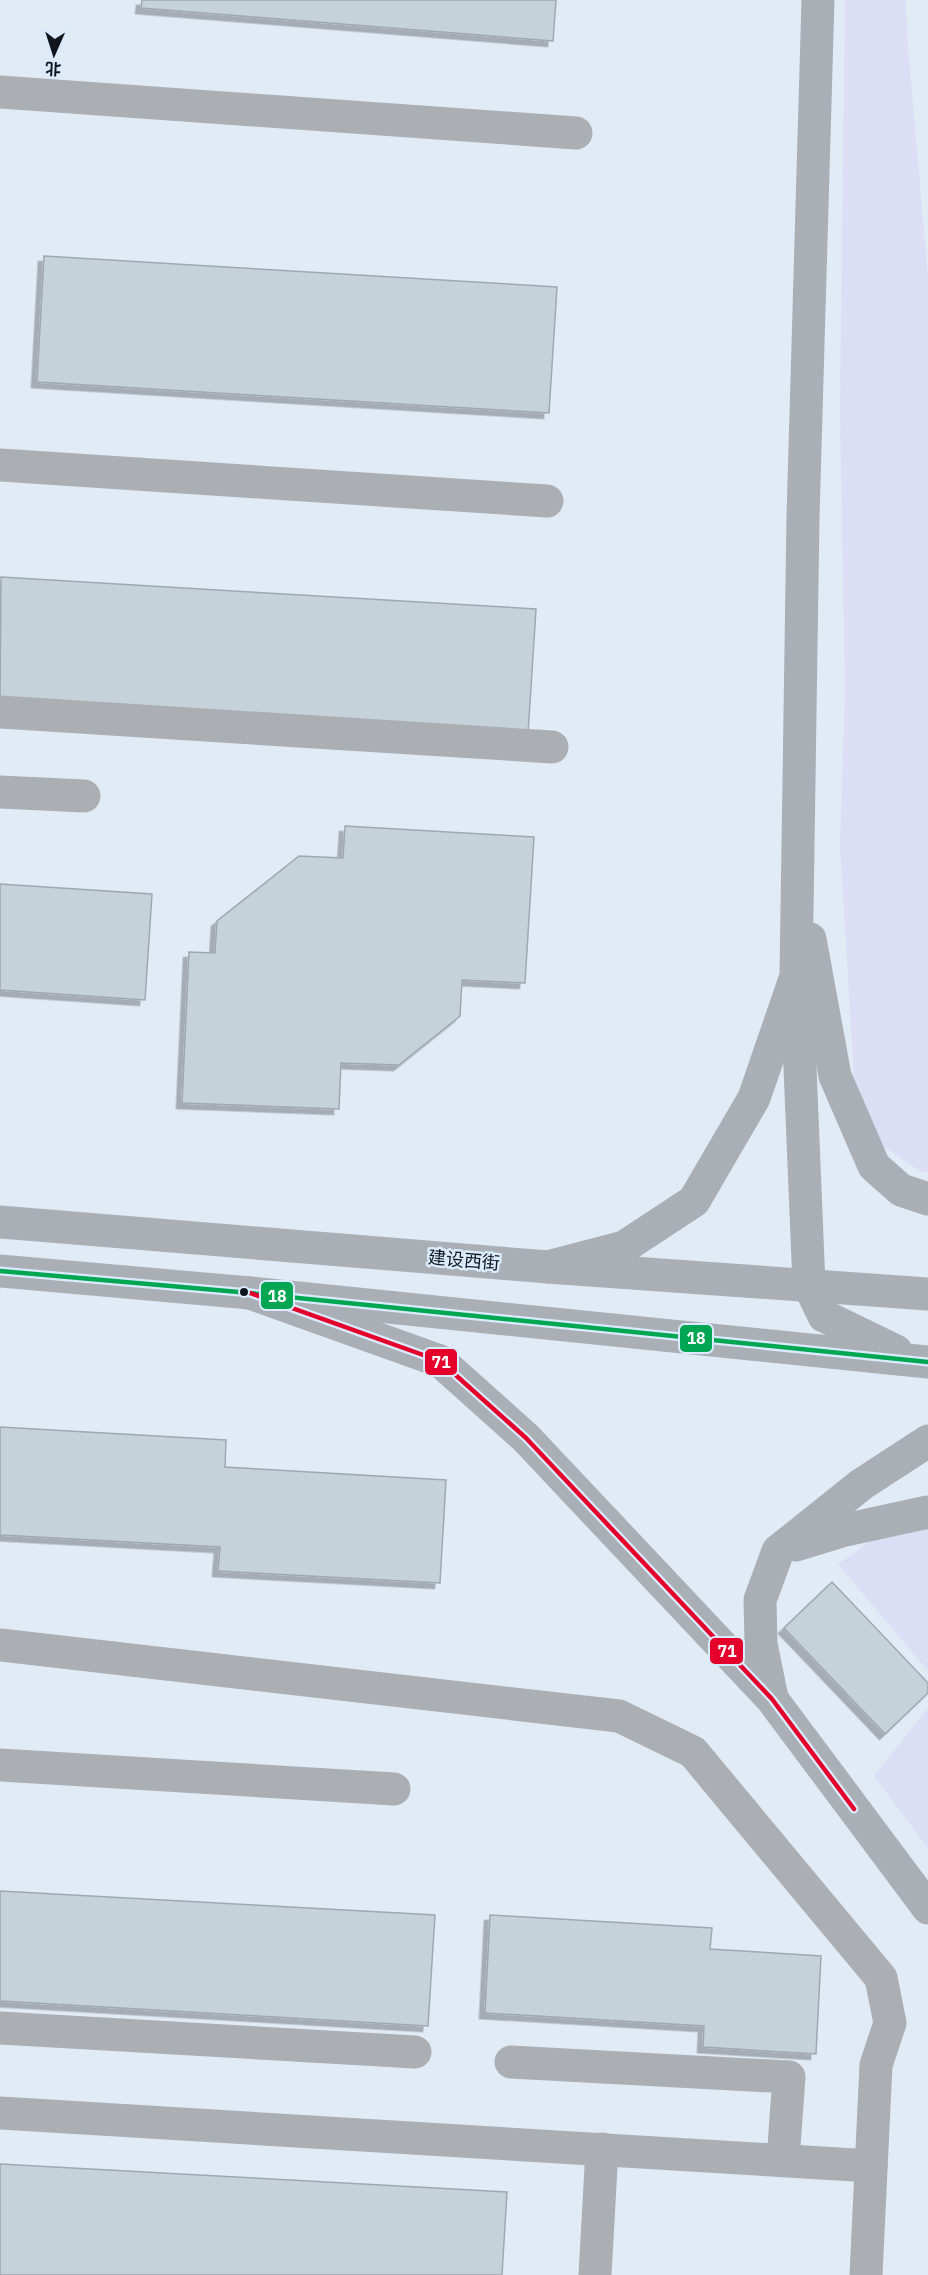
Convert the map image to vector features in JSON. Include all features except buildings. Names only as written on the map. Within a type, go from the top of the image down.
[{"type":"main road","points":[[818,0],[803,517],[796,976],[809,1285],[824,1316],[867,1338],[924,1362]]},
{"type":"main road","points":[[798,878],[835,1076],[874,1166],[901,1190],[928,1198]]},
{"type":"main road","points":[[548,1267],[624,1247],[694,1201],[754,1098],[796,976]]},
{"type":"main road","name":"建设西街","points":[[0,1222],[548,1267],[928,1294]]},
{"type":"main road","points":[[0,1271],[250,1293],[924,1362]]},
{"type":"main road","points":[[250,1293],[440,1361],[526,1438],[772,1699],[928,1908]]},
{"type":"main road","points":[[772,1699],[761,1644],[760,1600],[778,1551],[861,1484],[928,1441]]},
{"type":"main road","points":[[778,1551],[844,1530],[928,1512]]},
{"type":"street","points":[[0,93],[576,133]]},
{"type":"street","points":[[0,465],[547,501]]},
{"type":"street","points":[[0,712],[552,747]]},
{"type":"street","points":[[0,792],[84,796]]},
{"type":"street","points":[[0,1645],[619,1716],[693,1752],[881,1978],[890,2023],[876,2065],[866,2275]]},
{"type":"street","points":[[0,1765],[394,1789]]},
{"type":"street","points":[[0,2028],[415,2052]]},
{"type":"street","points":[[511,2062],[789,2077],[783,2160]]},
{"type":"street","points":[[0,2113],[872,2166]]},
{"type":"street","points":[[595,2275],[602,2149]]},
{"type":"shaded area","points":[[845,0],[906,0],[928,278],[928,1173],[920,1171],[880,1144],[854,1077],[840,846],[845,693],[840,412]]},
{"type":"shaded area","points":[[928,1527],[928,1671],[838,1564],[880,1535]]},
{"type":"shaded area","points":[[928,1708],[928,1848],[874,1776]]},
{"type":"transit line","name":"18","points":[[0,1271],[250,1293],[928,1362]]},
{"type":"transit line","name":"71","points":[[250,1293],[440,1361],[526,1438],[772,1699],[854,1809]]}]
